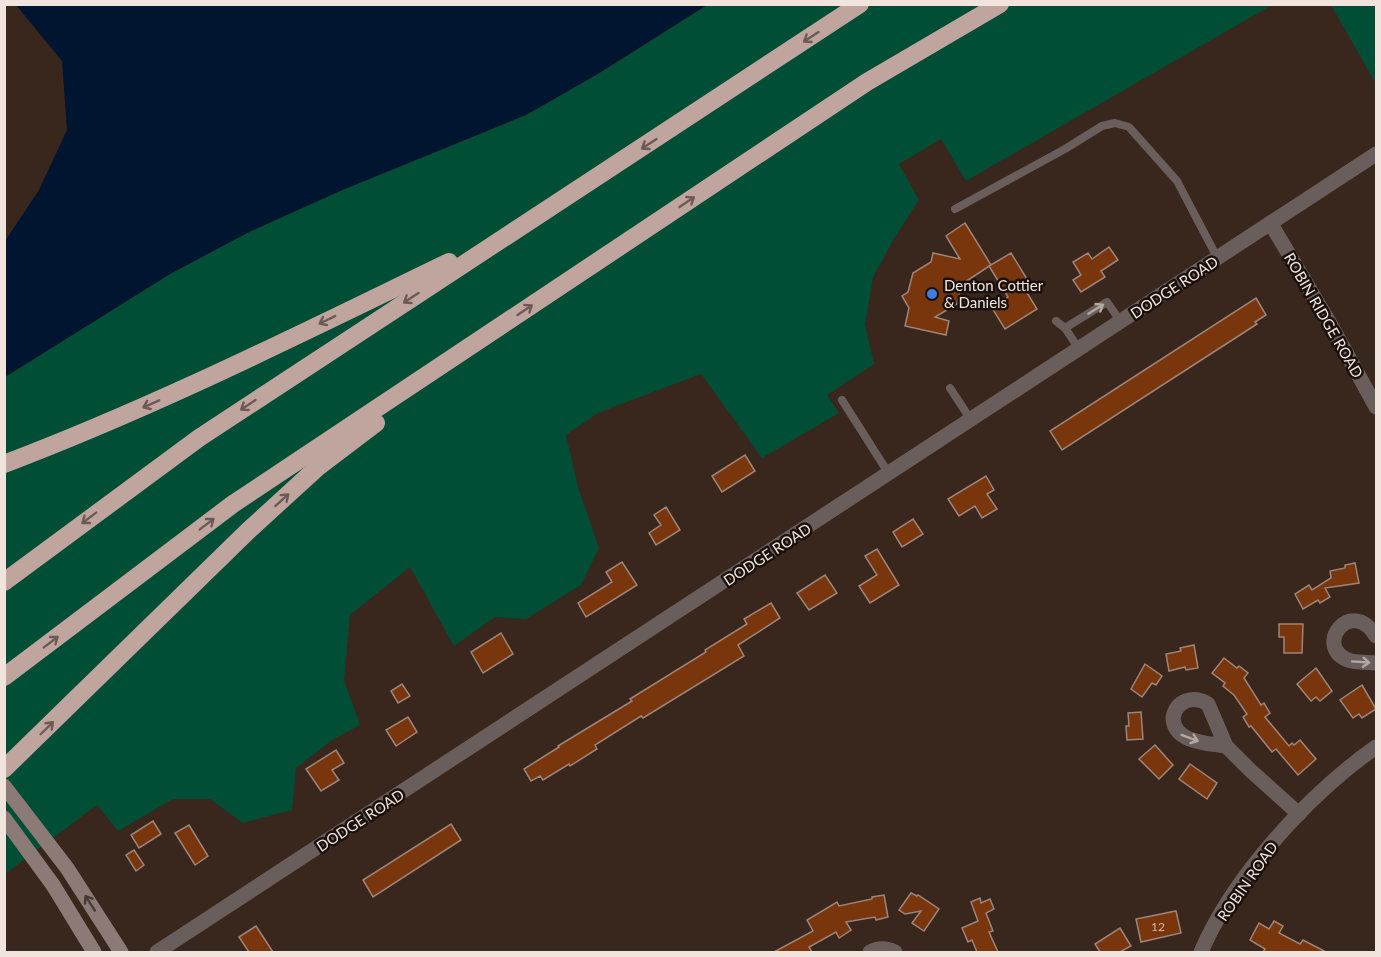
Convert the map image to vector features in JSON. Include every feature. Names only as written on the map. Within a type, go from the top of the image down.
[{"type":"highway","points":[[4,582],[199,438],[860,4]]},
{"type":"highway","points":[[4,677],[233,504],[867,82],[1000,4]]},
{"type":"highway","points":[[4,464],[79,435],[224,372],[513,231]]},
{"type":"highway","points":[[4,769],[163,612],[318,467],[444,376],[495,330]]},
{"type":"main road","points":[[4,786],[67,868],[121,952]]},
{"type":"main road","points":[[4,818],[53,885],[94,952]]},
{"type":"street","name":"DODGE ROAD","points":[[157,952],[1377,154]]},
{"type":"street","name":"ROBIN RIDGE ROAD","points":[[1271,224],[1377,407]]},
{"type":"street","points":[[1377,636],[1365,622],[1354,620],[1340,627],[1334,636],[1334,644],[1338,653],[1345,659],[1352,662],[1377,663]]},
{"type":"street","points":[[1226,746],[1299,814]]},
{"type":"street","name":"ROBIN ROAD","points":[[1201,952],[1246,878],[1299,814],[1332,783],[1377,747]]},
{"type":"street","points":[[870,952],[880,948],[896,952]]},
{"type":"lane","points":[[955,209],[1065,149],[1102,126],[1115,123],[1128,127],[1177,181],[1218,259]]},
{"type":"lane","points":[[1065,328],[1107,302],[1121,322]]},
{"type":"lane","points":[[1056,321],[1065,328],[1079,349]]},
{"type":"lane","points":[[950,388],[971,420]]},
{"type":"lane","points":[[842,400],[889,474]]},
{"type":"green space","points":[[707,5],[1272,5],[966,181],[941,139],[899,164],[919,200],[873,277],[865,325],[874,364],[827,395],[839,413],[762,458],[701,374],[598,413],[566,435],[578,487],[599,548],[581,585],[526,619],[495,617],[454,646],[410,567],[350,615],[344,680],[360,725],[332,740],[296,768],[292,810],[243,823],[210,799],[173,799],[118,831],[97,805],[5,874],[5,377],[170,274],[251,231],[340,191],[526,115],[608,68]]},
{"type":"green space","points":[[1331,5],[1376,5],[1376,84]]},
{"type":"water","points":[[16,5],[707,5],[596,75],[526,115],[340,191],[251,231],[170,274],[5,377],[5,241],[39,190],[67,130],[62,61]]},
{"type":"building","name":"Denton Cottier & Daniels","points":[[965,223],[991,265],[962,284],[957,304],[935,317],[949,321],[946,335],[905,326],[909,308],[902,296],[908,292],[913,273],[931,262],[933,253],[960,259],[946,236]]},
{"type":"building","points":[[1109,247],[1118,260],[1101,271],[1105,277],[1081,292],[1073,280],[1081,275],[1073,262],[1088,253],[1092,259]]},
{"type":"building","points":[[1011,253],[1030,284],[1024,288],[1037,309],[1005,329],[992,308],[1008,297],[989,266]]},
{"type":"building","points":[[1256,298],[1266,315],[1255,322],[1257,324],[1062,450],[1050,431]]},
{"type":"building","points":[[745,455],[755,471],[722,492],[712,476]]},
{"type":"building","points":[[986,476],[994,490],[987,494],[997,509],[982,518],[975,506],[959,516],[948,499]]},
{"type":"building","points":[[666,507],[680,530],[656,545],[649,533],[661,525],[654,515]]},
{"type":"building","points":[[913,519],[923,534],[902,547],[893,532]]},
{"type":"building","points":[[877,549],[899,585],[870,603],[859,586],[877,575],[865,556]]},
{"type":"building","points":[[622,562],[637,585],[586,617],[578,603],[612,582],[606,572]]},
{"type":"building","points":[[1355,563],[1359,583],[1325,588],[1330,597],[1320,603],[1318,600],[1303,609],[1295,594],[1309,585],[1312,590],[1331,578],[1330,571]]},
{"type":"building","points":[[825,575],[837,593],[809,610],[797,593]]},
{"type":"building","points":[[771,603],[780,618],[738,645],[744,656],[595,745],[597,749],[570,766],[569,764],[543,780],[540,776],[531,781],[524,769],[706,652],[705,650],[747,624],[744,619]]},
{"type":"building","points":[[1279,624],[1303,624],[1302,653],[1284,653],[1284,637],[1279,637]]},
{"type":"building","points":[[501,633],[513,654],[483,673],[471,652]]},
{"type":"building","points":[[1194,645],[1198,668],[1186,670],[1185,667],[1169,671],[1166,654]]},
{"type":"building","points":[[1224,658],[1248,673],[1244,678],[1261,705],[1264,703],[1270,713],[1265,717],[1289,746],[1300,740],[1316,759],[1298,775],[1276,749],[1272,752],[1251,726],[1249,727],[1243,717],[1247,714],[1234,695],[1223,686],[1225,683],[1212,673]]},
{"type":"building","points":[[1145,664],[1162,676],[1156,685],[1152,683],[1142,697],[1131,689]]},
{"type":"building","points":[[1316,668],[1332,691],[1320,701],[1316,697],[1311,701],[1297,684]]},
{"type":"building","points":[[402,684],[410,696],[398,703],[391,691]]},
{"type":"building","points":[[1362,685],[1376,709],[1362,718],[1359,714],[1353,718],[1340,700]]},
{"type":"building","points":[[1141,712],[1143,739],[1127,740],[1128,713]]},
{"type":"building","points":[[408,717],[417,732],[396,746],[386,730]]},
{"type":"building","points":[[1155,745],[1173,765],[1159,779],[1139,759]]},
{"type":"building","points":[[336,750],[344,763],[332,770],[339,780],[321,791],[306,769]]},
{"type":"building","points":[[1190,764],[1217,783],[1207,799],[1179,779]]},
{"type":"building","points":[[153,821],[161,834],[139,848],[131,835]]},
{"type":"building","points":[[451,824],[461,840],[373,897],[363,880]]},
{"type":"building","points":[[189,825],[208,856],[195,865],[175,833]]},
{"type":"building","points":[[134,850],[144,865],[136,871],[126,855]]},
{"type":"building","points":[[911,893],[939,909],[924,931],[912,923],[921,911],[905,914],[899,910]]},
{"type":"building","points":[[884,895],[888,917],[846,922],[851,930],[839,938],[836,932],[809,947],[812,952],[774,952],[813,931],[807,920],[837,902],[839,906]]},
{"type":"building","points":[[980,898],[981,903],[990,899],[994,909],[986,913],[993,931],[989,932],[998,952],[977,952],[972,940],[968,942],[962,928],[978,921],[971,902]]},
{"type":"building","points":[[1176,911],[1181,933],[1141,942],[1136,919]]},
{"type":"building","points":[[1274,921],[1283,926],[1279,933],[1300,944],[1303,940],[1326,952],[1263,952],[1265,949],[1250,940],[1259,923],[1269,929]]},
{"type":"building","points":[[256,926],[273,952],[249,952],[239,937]]},
{"type":"building","points":[[1120,928],[1131,946],[1120,952],[1100,952],[1095,944]]},
{"type":"place","name":"Denton Cottier & Daniels","points":[[932,294]]}]
